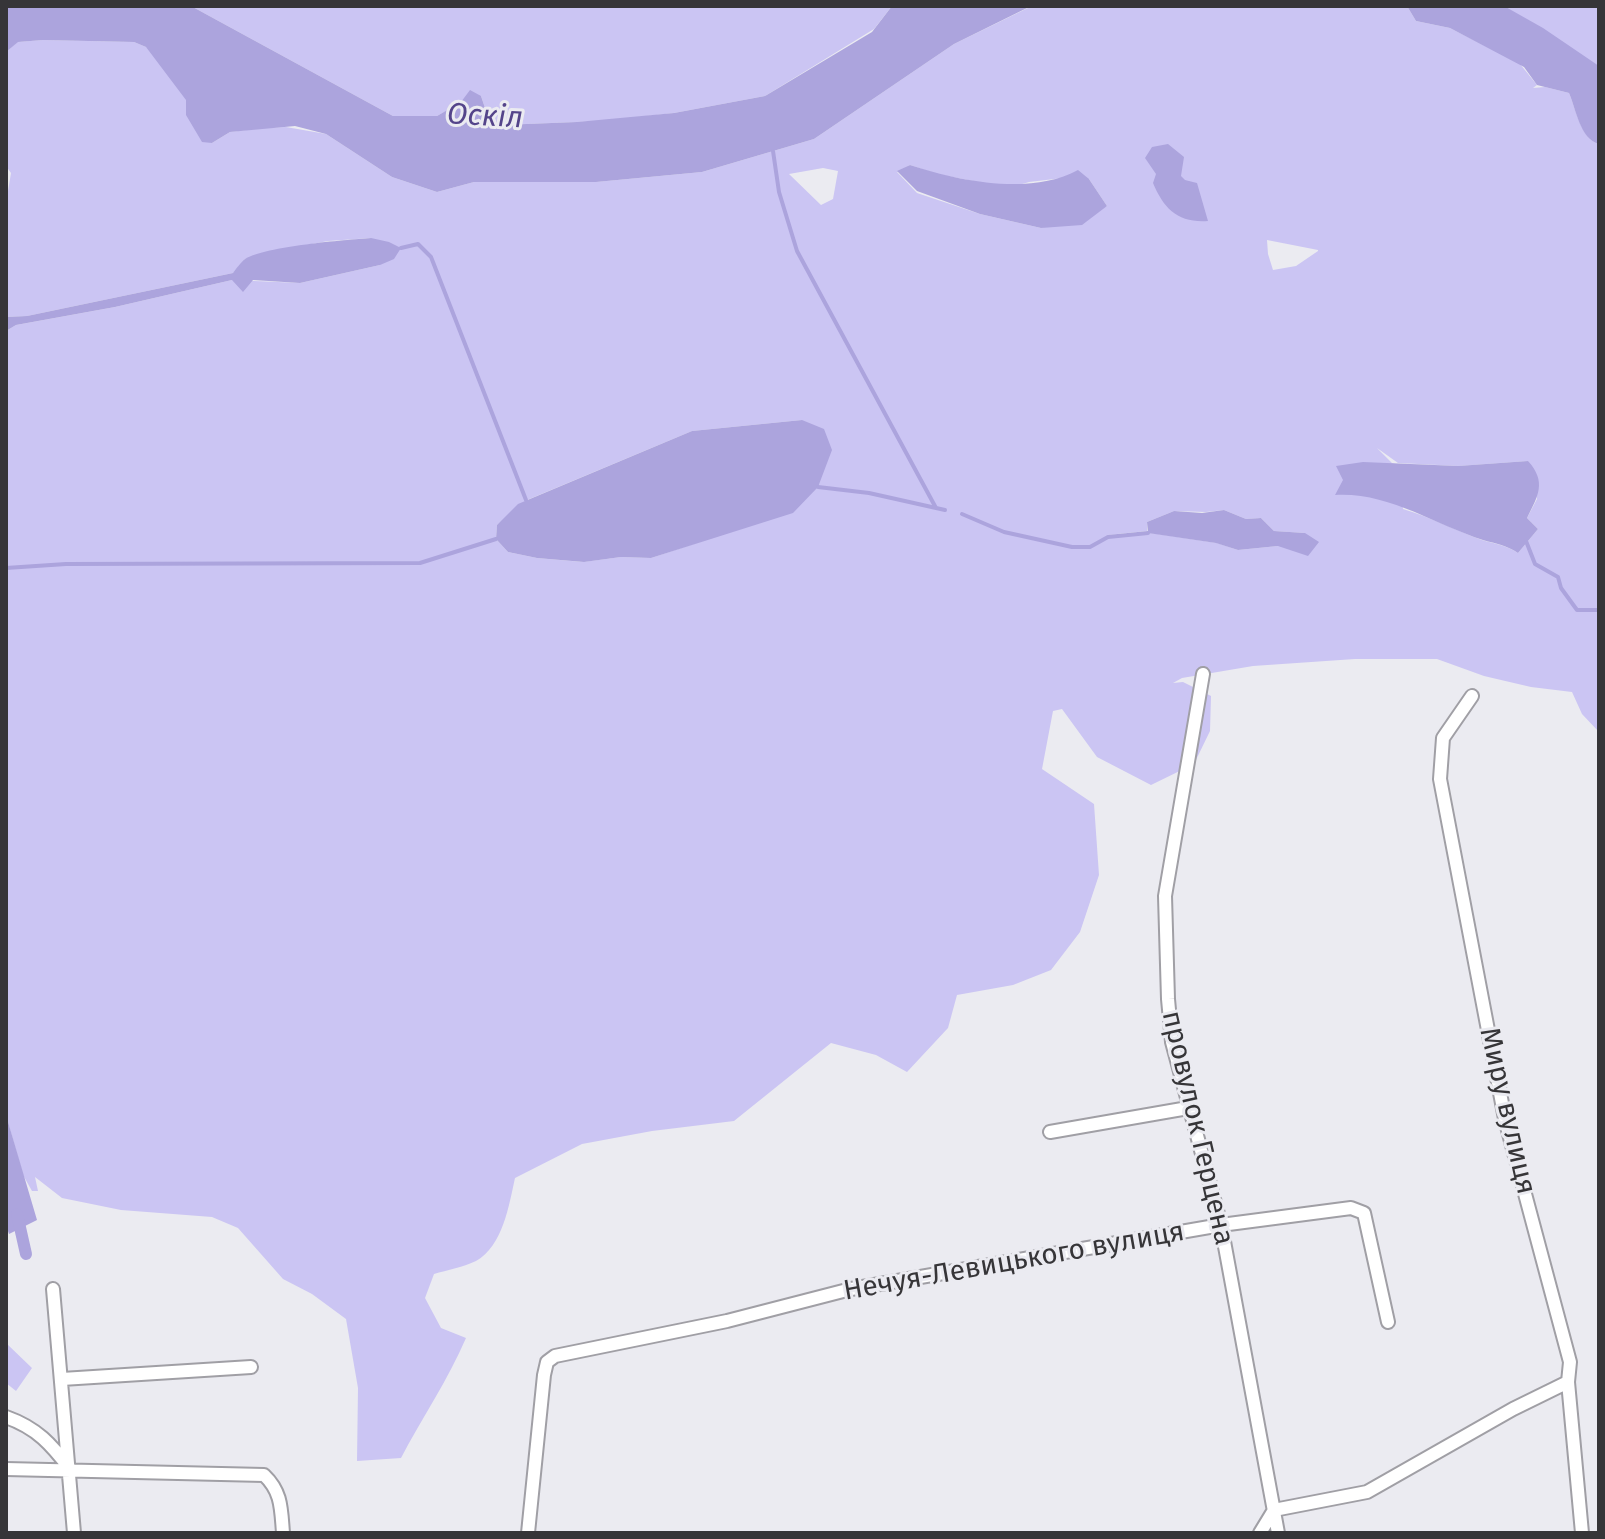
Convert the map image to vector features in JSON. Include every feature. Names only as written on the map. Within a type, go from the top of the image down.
[{"type":"street","name":"провулок Герцена","points":[[1203,674],[1165,896],[1169,1013],[1172,1042],[1188,1108],[1221,1225],[1278,1533]]},
{"type":"street","name":"Миру вулиця","points":[[1472,696],[1443,738],[1440,779],[1505,1119],[1570,1362],[1568,1382],[1582,1533]]},
{"type":"street","points":[[1050,1132],[1188,1108]]},
{"type":"street","name":"Нечуя-Левицького вулиця","points":[[528,1533],[544,1375],[547,1362],[555,1356],[727,1321],[851,1289],[1221,1225],[1351,1208],[1362,1211],[1388,1322]]},
{"type":"street","points":[[53,1289],[71,1470],[74,1533]]},
{"type":"street","points":[[62,1379],[251,1367]]},
{"type":"street","points":[[1260,1533],[1274,1510],[1367,1492],[1513,1409],[1568,1382]]},
{"type":"street","points":[[6,1417],[29,1425],[52,1445],[71,1470]]},
{"type":"street","points":[[6,1469],[264,1475],[274,1484],[281,1498],[283,1533]]},
{"type":"shaded area","points":[[191,6],[892,6],[874,29],[765,96],[674,113],[602,121],[501,125],[486,111],[481,96],[437,116],[393,116]]},
{"type":"shaded area","points":[[1032,6],[1407,6],[1416,21],[1450,28],[1520,64],[1537,85],[1533,88],[1545,87],[1569,93],[1583,130],[1599,144],[1599,732],[1582,714],[1572,692],[1531,687],[1484,676],[1437,659],[1355,659],[1253,666],[1182,678],[1173,683],[1183,682],[1211,696],[1210,731],[1194,764],[1151,785],[1097,757],[1062,709],[1053,711],[1042,769],[1094,804],[1099,875],[1080,932],[1051,970],[1013,985],[957,995],[948,1028],[907,1072],[876,1055],[831,1043],[734,1121],[582,1144],[515,1178],[503,1224],[493,1246],[476,1261],[434,1274],[425,1298],[441,1328],[466,1338],[443,1384],[401,1458],[357,1461],[358,1388],[346,1319],[312,1294],[283,1279],[238,1228],[212,1217],[121,1210],[62,1198],[35,1177],[38,1191],[32,1191],[23,1175],[6,1115],[6,331],[16,325],[115,307],[232,280],[300,283],[380,265],[371,238],[328,241],[245,259],[233,273],[27,316],[6,317],[6,203],[11,173],[6,166],[6,52],[17,42],[134,42],[180,61],[212,143],[230,132],[263,128],[286,127],[326,134],[392,177],[437,192],[474,182],[596,182],[702,172],[814,139],[954,44]],"holes":[[[910,165],[937,174],[1009,188],[1063,178],[1089,179],[1107,206],[1041,228],[980,214],[917,193],[897,172]],[[823,168],[838,171],[833,199],[821,205],[789,174]],[[1267,240],[1318,250],[1296,266],[1273,270]],[[802,420],[748,526],[651,558],[621,557],[583,562],[508,552],[496,539],[497,525],[527,500],[692,431]],[[1377,448],[1398,463],[1458,466],[1528,461],[1537,499],[1527,518],[1538,529],[1518,553],[1403,509],[1399,465],[1392,463]],[[1224,510],[1246,519],[1261,518],[1274,531],[1305,533],[1278,546],[1238,550],[1217,543],[1151,533],[1107,535],[1147,531],[1147,522],[1174,511]]]},
{"type":"shaded area","points":[[1498,6],[1599,6],[1599,66],[1597,65]]},
{"type":"shaded area","points":[[6,1343],[32,1368],[16,1391],[6,1383]]},
{"type":"water","name":"Оскіл","points":[[6,6],[191,6],[393,116],[437,116],[461,102],[470,90],[481,96],[486,111],[501,125],[674,113],[765,96],[872,32],[892,6],[1031,6],[954,44],[814,139],[702,172],[596,182],[474,182],[437,192],[392,177],[326,134],[295,126],[230,132],[212,143],[202,142],[186,115],[186,100],[146,47],[134,42],[43,40],[18,42],[6,52]]},
{"type":"water","points":[[1407,6],[1504,6],[1599,66],[1599,144],[1583,130],[1569,93],[1537,85],[1524,67],[1450,28],[1416,21]]},
{"type":"water","points":[[1168,144],[1184,157],[1181,176],[1197,183],[1208,221],[1180,217],[1167,207],[1157,192],[1153,183],[1156,174],[1145,158],[1152,147]]},
{"type":"water","points":[[910,165],[972,180],[1017,184],[1059,178],[1078,170],[1089,179],[1107,206],[1082,225],[1041,228],[980,214],[917,191],[897,171]]},
{"type":"water","points":[[371,238],[401,248],[394,259],[380,265],[300,283],[253,280],[243,292],[232,280],[115,307],[16,325],[6,331],[6,317],[27,316],[233,273],[245,259],[255,254],[306,244]]},
{"type":"water","points":[[802,420],[824,429],[832,450],[818,487],[793,513],[651,558],[621,557],[584,562],[537,558],[508,552],[496,539],[497,525],[518,504],[692,431]]},
{"type":"water","points":[[1528,461],[1537,476],[1539,489],[1527,518],[1538,529],[1518,553],[1392,504],[1355,495],[1335,495],[1343,480],[1336,466],[1363,462],[1458,466]]},
{"type":"water","points":[[1224,510],[1246,519],[1261,518],[1274,531],[1305,533],[1319,542],[1308,556],[1278,546],[1238,550],[1216,543],[1148,533],[1147,522],[1174,511],[1202,513]]},
{"type":"water","points":[[6,1115],[37,1220],[9,1234],[6,1225]]},
{"type":"waterway","points":[[773,151],[779,192],[797,251],[936,508]]},
{"type":"waterway","points":[[401,248],[418,244],[431,257],[526,500]]},
{"type":"waterway","points":[[818,487],[869,493],[945,510]]},
{"type":"waterway","points":[[962,514],[1004,532],[1072,547],[1090,547],[1108,537],[1148,533]]},
{"type":"waterway","points":[[6,568],[66,564],[420,563],[496,539]]},
{"type":"waterway","points":[[1526,541],[1535,564],[1558,577],[1561,588],[1577,610],[1599,610]]},
{"type":"waterway","points":[[17,1214],[26,1254]]}]
